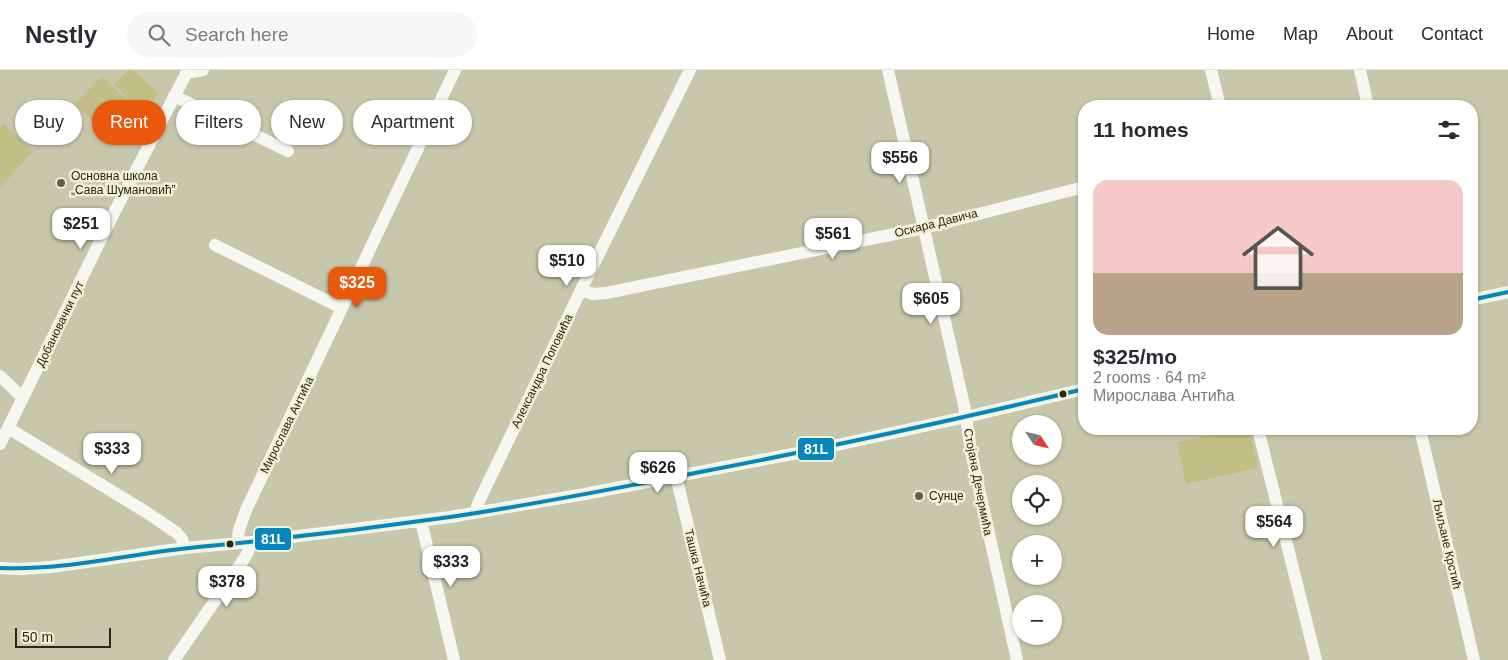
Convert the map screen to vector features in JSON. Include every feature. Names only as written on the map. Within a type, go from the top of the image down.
[{"type":"street","name":"Добановачки пут","points":[[0,444],[187,72],[203,70]]},
{"type":"street","name":"Мирослава Антића","points":[[237,543],[246,510],[455,70]]},
{"type":"street","name":"Александра Поповића","points":[[477,512],[477,506],[481,497],[690,70]]},
{"type":"street","name":"Стојана Дечермића","points":[[888,70],[966,417],[972,457],[1017,660]]},
{"type":"street","points":[[1211,70],[1218,100]]},
{"type":"street","points":[[1360,70],[1367,100]]},
{"type":"street","points":[[174,96],[288,151]]},
{"type":"street","name":"Оскара Давича","points":[[581,290],[593,294],[606,293],[924,228],[1078,188]]},
{"type":"street","points":[[215,245],[342,308]]},
{"type":"street","points":[[1478,298],[1508,292]]},
{"type":"street","points":[[0,376],[23,398]]},
{"type":"street","points":[[0,568],[51,567],[185,548],[251,542],[421,521],[477,512],[823,448],[1078,390]]},
{"type":"street","points":[[8,428],[154,517],[177,533],[182,539],[185,548]]},
{"type":"street","points":[[1260,435],[1316,660]]},
{"type":"street","name":"Љиљане Крстић","points":[[1421,435],[1474,660]]},
{"type":"street","name":"Ташка Начића","points":[[676,476],[720,660]]},
{"type":"street","points":[[421,521],[454,660]]},
{"type":"street","points":[[174,660],[244,559],[251,542]]},
{"type":"shaded area","points":[[128,70],[133,70],[159,94],[153,100],[130,100],[114,85]]},
{"type":"shaded area","points":[[102,76],[127,100],[92,100],[92,120],[82,111],[82,100],[79,100]]},
{"type":"shaded area","points":[[4,124],[15,135],[15,145],[26,145],[33,152],[0,187],[0,128]]},
{"type":"shaded area","points":[[1210,435],[1250,435],[1258,468],[1186,484],[1177,442]]},
{"type":"transit line","name":"81L","points":[[1478,298],[1508,292]]},
{"type":"transit line","name":"81L","points":[[0,568],[50,567],[173,550],[387,526],[511,507],[792,454],[939,423],[1078,390]]},
{"type":"place","name":"Основна школа „Сава Шумановић”","points":[[61,183]]},
{"type":"place","name":"Сунце","points":[[919,496]]}]
